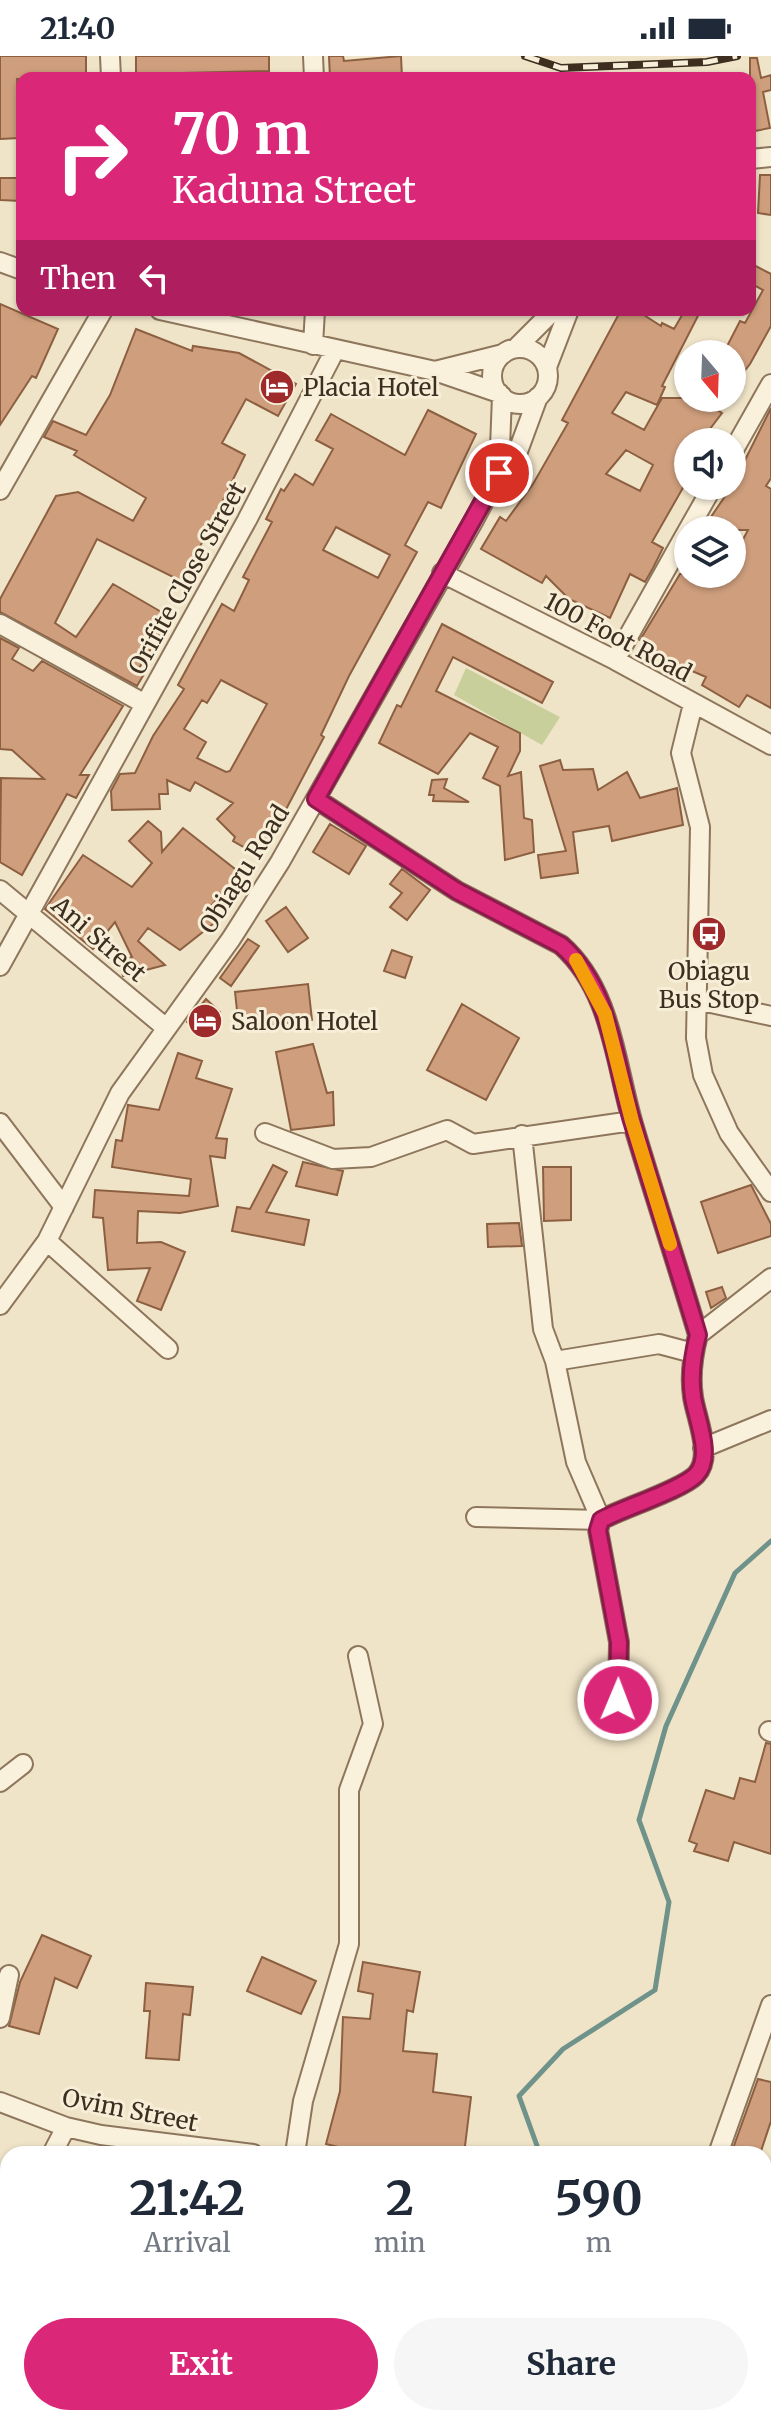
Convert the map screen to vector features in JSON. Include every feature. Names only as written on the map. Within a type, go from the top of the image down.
[{"type":"street","points":[[0,490],[100,316]]},
{"type":"street","points":[[186,316],[435,371],[520,403],[538,397]]},
{"type":"street","points":[[313,345],[315,316]]},
{"type":"street","points":[[500,395],[493,370],[547,316]]},
{"type":"street","points":[[499,473],[517,454],[538,397],[546,386],[547,367],[567,316]]},
{"type":"street","name":"Orifite Close Street","points":[[0,966],[335,350]]},
{"type":"street","points":[[435,371],[509,351],[534,352],[547,367]]},
{"type":"street","points":[[746,428],[771,384]]},
{"type":"street","name":"Obiagu Road","points":[[0,1305],[47,1241],[120,1093],[231,939],[316,799],[499,473],[500,395]]},
{"type":"street","points":[[615,660],[674,555]]},
{"type":"street","name":"100 Foot Road","points":[[442,573],[615,660],[771,745]]},
{"type":"street","points":[[0,624],[145,704]]},
{"type":"street","points":[[693,704],[681,753],[700,827],[694,1021],[703,1075],[729,1133],[771,1192]]},
{"type":"street","points":[[316,799],[457,891],[539,932],[575,958],[605,1014],[632,1121],[696,1344],[693,1395],[703,1461],[692,1478],[601,1520],[476,1517]]},
{"type":"street","name":"Ani Street","points":[[0,890],[165,1027]]},
{"type":"street","points":[[697,1000],[771,1016]]},
{"type":"street","points":[[265,1133],[333,1159],[371,1157],[447,1130],[473,1144],[632,1121]]},
{"type":"street","points":[[0,1123],[64,1207]]},
{"type":"street","points":[[522,1135],[543,1329],[555,1361],[576,1462],[601,1520],[598,1530],[619,1642],[618,1700]]},
{"type":"street","points":[[47,1241],[168,1349]]},
{"type":"street","points":[[555,1361],[659,1344],[696,1344],[771,1278]]},
{"type":"street","points":[[703,1448],[771,1420]]},
{"type":"street","points":[[296,2146],[303,2101],[349,1944],[349,1790],[373,1724],[358,1656]]},
{"type":"street","points":[[0,1782],[23,1764]]},
{"type":"street","points":[[0,2018],[9,1975]]},
{"type":"street","points":[[721,2146],[771,2005]]},
{"type":"street","name":"Ovim Street","points":[[0,2102],[66,2127],[198,2146]]},
{"type":"street","points":[[56,2146],[66,2127]]},
{"type":"green space","points":[[466,668],[560,717],[542,745],[454,695]]},
{"type":"building","points":[[0,56],[86,56],[86,72],[16,72],[16,138],[0,139]]},
{"type":"building","points":[[136,56],[269,56],[269,71],[136,72]]},
{"type":"building","points":[[329,56],[343,56],[344,61],[401,56],[402,72],[330,72]]},
{"type":"building","points":[[750,58],[757,58],[761,78],[771,75],[771,90],[763,92],[770,128],[756,131],[756,72],[750,72]]},
{"type":"building","points":[[760,175],[771,175],[771,215],[758,213]]},
{"type":"building","points":[[0,178],[16,178],[16,201],[0,200]]},
{"type":"building","points":[[756,266],[771,274],[771,326],[746,369],[746,340],[730,340],[740,321],[745,323],[749,316],[756,316],[756,303],[763,290],[756,286]]},
{"type":"building","points":[[0,304],[16,311],[16,316],[28,316],[58,329],[36,378],[32,376],[0,425]]},
{"type":"building","points":[[618,316],[645,316],[661,326],[662,323],[674,329],[682,316],[698,316],[686,340],[674,340],[674,363],[662,386],[665,387],[657,405],[626,392],[612,413],[644,430],[662,398],[674,398],[674,412],[722,413],[711,428],[674,428],[676,500],[652,542],[663,548],[645,582],[630,574],[610,618],[569,599],[546,576],[542,583],[481,549],[500,517],[506,521],[533,484],[568,423],[562,420]],"holes":[[[626,450],[653,465],[640,491],[606,474]]]},
{"type":"building","points":[[136,329],[192,351],[193,346],[239,353],[296,384],[278,416],[246,399],[222,443],[245,455],[225,501],[181,581],[97,539],[55,623],[76,637],[113,584],[170,617],[138,670],[144,674],[137,686],[0,612],[0,599],[56,496],[78,492],[133,521],[146,498],[74,455],[77,451],[44,437],[53,421],[86,435],[110,395]]},
{"type":"building","points":[[771,408],[771,478],[766,486],[771,489],[771,708],[747,695],[739,707],[702,685],[706,677],[676,664],[640,640],[674,584],[674,588],[746,588],[746,516],[712,516],[722,500],[746,500],[746,458]]},
{"type":"building","points":[[428,410],[476,434],[441,508],[428,502],[405,545],[417,552],[349,676],[321,735],[324,737],[261,857],[233,841],[235,837],[217,819],[233,803],[195,782],[190,791],[167,780],[168,794],[159,794],[160,809],[112,810],[111,791],[120,774],[135,773],[153,736],[184,689],[178,685],[222,604],[234,611],[249,580],[243,577],[272,522],[266,519],[281,489],[284,491],[295,474],[313,485],[333,449],[316,440],[331,414],[405,455]],"holes":[[[336,527],[390,555],[378,578],[323,550]],[[221,680],[267,704],[230,771],[226,772],[197,758],[206,742],[184,729],[202,700],[207,703]]]},
{"type":"building","points":[[442,624],[553,682],[542,703],[453,657],[436,691],[520,733],[520,751],[508,776],[521,772],[524,818],[532,820],[534,852],[505,860],[500,786],[483,778],[498,747],[470,733],[438,774],[379,743],[397,705],[401,707]]},
{"type":"building","points":[[0,638],[19,648],[12,659],[33,671],[42,661],[123,706],[80,775],[89,775],[76,798],[67,794],[22,875],[0,862],[1,778],[44,779],[12,750],[0,749]]},
{"type":"building","points":[[560,760],[563,770],[593,769],[598,790],[627,772],[640,798],[677,788],[683,825],[612,841],[609,826],[573,832],[578,873],[541,878],[538,855],[566,851],[540,766]]},
{"type":"building","points":[[447,779],[444,788],[469,802],[433,801],[434,795],[429,795],[432,780]]},
{"type":"building","points":[[148,821],[161,832],[162,852],[183,828],[240,873],[209,908],[218,920],[180,950],[148,928],[138,941],[165,965],[123,976],[119,961],[132,957],[115,922],[93,949],[45,909],[83,855],[132,887],[152,863],[129,841]]},
{"type":"building","points":[[330,824],[366,846],[349,874],[313,852]]},
{"type":"building","points":[[402,869],[430,890],[407,920],[390,907],[402,893],[390,884]]},
{"type":"building","points":[[286,907],[308,938],[288,952],[266,921]]},
{"type":"building","points":[[248,939],[259,946],[231,986],[220,978]]},
{"type":"building","points":[[392,950],[412,957],[405,978],[384,971]]},
{"type":"building","points":[[308,984],[312,1020],[239,1029],[235,992]]},
{"type":"building","points":[[206,999],[220,1012],[201,1034],[187,1022]]},
{"type":"building","points":[[462,1004],[519,1038],[486,1100],[427,1070]]},
{"type":"building","points":[[313,1044],[327,1093],[333,1092],[334,1125],[291,1130],[276,1052]]},
{"type":"building","points":[[178,1053],[202,1061],[196,1078],[232,1089],[216,1138],[227,1139],[225,1158],[210,1156],[218,1206],[180,1213],[138,1211],[137,1243],[161,1242],[185,1252],[161,1310],[137,1301],[150,1268],[108,1270],[103,1218],[93,1217],[95,1190],[189,1196],[191,1179],[112,1167],[116,1140],[122,1141],[128,1105],[159,1110]]},
{"type":"building","points":[[303,1162],[343,1171],[337,1195],[296,1186]]},
{"type":"building","points":[[273,1165],[287,1172],[266,1212],[309,1220],[304,1245],[232,1231],[237,1207],[250,1209]]},
{"type":"building","points":[[543,1167],[571,1167],[571,1220],[544,1221]]},
{"type":"building","points":[[751,1185],[771,1224],[771,1236],[718,1253],[701,1202]]},
{"type":"building","points":[[519,1223],[522,1246],[488,1247],[487,1224]]},
{"type":"building","points":[[722,1287],[726,1298],[711,1308],[706,1292]]},
{"type":"building","points":[[766,1743],[771,1744],[771,1854],[734,1842],[728,1861],[694,1851],[697,1844],[689,1841],[706,1790],[734,1799],[740,1778],[755,1782]]},
{"type":"building","points":[[42,1935],[91,1956],[77,1988],[55,1978],[39,2034],[9,2026],[20,1982]]},
{"type":"building","points":[[262,1957],[316,1981],[301,2014],[247,1991]]},
{"type":"building","points":[[363,1962],[420,1972],[413,2012],[407,2010],[403,2051],[437,2054],[433,2092],[471,2097],[465,2146],[326,2144],[340,2091],[343,2017],[370,2019],[373,1994],[358,1991]]},
{"type":"building","points":[[146,1983],[193,1987],[190,2015],[183,2014],[179,2060],[146,2058],[150,2011],[144,2011]]},
{"type":"building","points":[[758,2079],[771,2082],[771,2121],[763,2146],[734,2146]]},
{"type":"waterway","points":[[537,2146],[519,2096],[563,2049],[655,1990],[669,1902],[639,1820],[666,1726],[735,1573],[771,1541]]},
{"type":"railway","points":[[525,56],[561,68],[707,62],[737,56]]},
{"type":"slow traffic","points":[[576,960],[605,1014],[632,1121],[670,1244]]},
{"type":"place","name":"Placia Hotel","points":[[277,387]]},
{"type":"place","name":"Obiagu Bus Stop","points":[[709,934]]},
{"type":"place","name":"Saloon Hotel","points":[[205,1021]]},
{"type":"route","points":[[499,473],[316,799],[457,891],[561,945],[575,958],[605,1014],[632,1121],[698,1335],[693,1353],[693,1395],[703,1448],[703,1461],[692,1478],[601,1520],[598,1530],[619,1642],[618,1700]]}]
